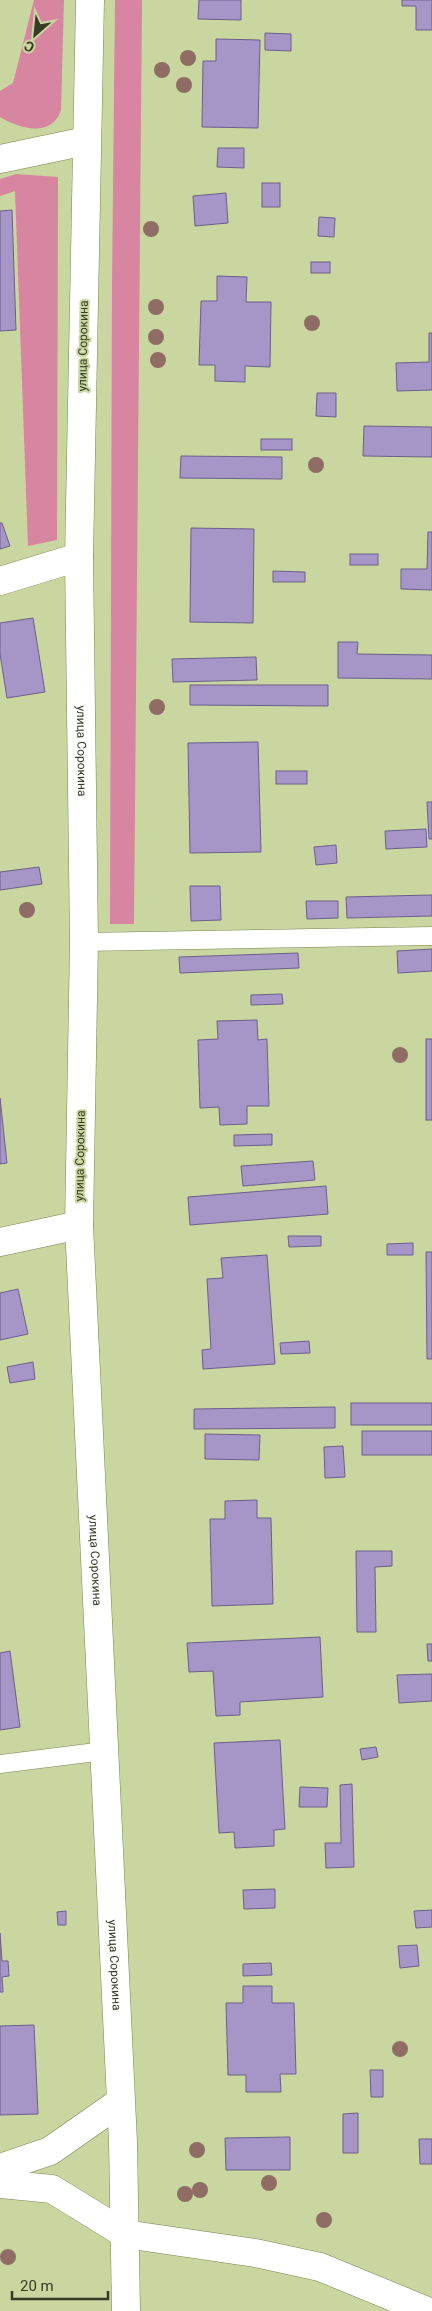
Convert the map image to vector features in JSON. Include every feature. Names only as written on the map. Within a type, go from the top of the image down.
[{"type":"street","name":"улица Сорокина","points":[[90,0],[79,557],[84,942],[79,1225],[120,2102],[126,2311]]},
{"type":"street","points":[[3,155],[86,141]]},
{"type":"street","points":[[0,581],[79,557]]},
{"type":"street","points":[[0,1242],[79,1225]]},
{"type":"street","points":[[0,2168],[50,2151],[120,2102]]},
{"type":"street","points":[[0,2184],[52,2189],[125,2234],[255,2253],[320,2267],[427,2311]]},
{"type":"lane","points":[[84,942],[432,936]]},
{"type":"lane","points":[[0,1764],[104,1751]]},
{"type":"shaded area","points":[[34,0],[64,0],[61,110],[57,119],[43,128],[17,125],[0,117],[0,91],[13,83]]},
{"type":"shaded area","points":[[115,0],[142,0],[134,924],[110,924]]},
{"type":"shaded area","points":[[16,174],[58,177],[57,540],[28,546],[15,191],[0,196],[0,179]]},
{"type":"building","points":[[199,0],[241,0],[241,20],[198,19]]},
{"type":"building","points":[[402,0],[432,0],[432,30],[416,30],[416,6],[402,6]]},
{"type":"building","points":[[265,33],[291,34],[291,51],[265,50]]},
{"type":"building","points":[[216,39],[260,40],[258,128],[202,127],[203,61],[216,61]]},
{"type":"building","points":[[218,148],[244,148],[244,168],[217,167]]},
{"type":"building","points":[[262,183],[280,183],[280,207],[262,207]]},
{"type":"building","points":[[226,193],[228,223],[195,226],[193,196]]},
{"type":"building","points":[[12,210],[16,330],[0,331],[0,211]]},
{"type":"building","points":[[319,217],[335,218],[334,237],[318,236]]},
{"type":"building","points":[[311,262],[330,262],[330,273],[311,273]]},
{"type":"building","points":[[217,276],[247,277],[246,302],[271,302],[270,367],[245,366],[245,382],[215,381],[215,365],[199,365],[201,301],[217,301]]},
{"type":"building","points":[[429,333],[432,333],[432,390],[397,391],[396,363],[429,362]]},
{"type":"building","points":[[317,393],[336,393],[336,417],[316,416]]},
{"type":"building","points":[[364,426],[432,427],[432,457],[363,456]]},
{"type":"building","points":[[261,439],[292,439],[292,450],[261,450]]},
{"type":"building","points":[[181,456],[282,457],[282,479],[180,478]]},
{"type":"building","points":[[0,523],[2,523],[10,546],[0,549]]},
{"type":"building","points":[[191,528],[254,529],[253,623],[190,622]]},
{"type":"building","points":[[428,532],[432,532],[432,590],[401,589],[401,569],[427,569]]},
{"type":"building","points":[[350,554],[378,554],[378,565],[350,565]]},
{"type":"building","points":[[273,571],[305,572],[305,582],[273,582]]},
{"type":"building","points":[[33,618],[45,692],[7,698],[0,654],[0,623]]},
{"type":"building","points":[[338,642],[358,642],[357,654],[432,655],[432,679],[338,678]]},
{"type":"building","points":[[256,657],[257,680],[173,682],[172,659]]},
{"type":"building","points":[[190,685],[328,685],[328,706],[190,705]]},
{"type":"building","points":[[258,742],[261,852],[190,853],[188,743]]},
{"type":"building","points":[[276,771],[307,771],[307,784],[276,784]]},
{"type":"building","points":[[427,802],[432,802],[432,839],[429,839]]},
{"type":"building","points":[[426,829],[427,847],[386,849],[385,831]]},
{"type":"building","points":[[336,845],[337,863],[316,865],[314,847]]},
{"type":"building","points":[[39,867],[42,884],[0,890],[0,872]]},
{"type":"building","points":[[190,886],[220,886],[221,920],[191,921]]},
{"type":"building","points":[[432,895],[432,916],[347,918],[346,897]]},
{"type":"building","points":[[306,901],[338,901],[338,918],[307,919]]},
{"type":"building","points":[[432,949],[432,971],[398,973],[397,951]]},
{"type":"building","points":[[298,953],[299,968],[180,973],[179,957]]},
{"type":"building","points":[[282,994],[283,1004],[251,1005],[251,995]]},
{"type":"building","points":[[257,1020],[258,1040],[267,1039],[269,1106],[247,1106],[247,1124],[220,1125],[219,1107],[200,1108],[198,1040],[218,1039],[217,1021]]},
{"type":"building","points":[[426,1039],[432,1039],[432,1120],[426,1120]]},
{"type":"building","points":[[0,1098],[7,1163],[0,1164]]},
{"type":"building","points":[[272,1134],[272,1145],[234,1146],[234,1135]]},
{"type":"building","points":[[313,1161],[315,1180],[243,1186],[241,1166]]},
{"type":"building","points":[[326,1186],[328,1214],[190,1225],[188,1197]]},
{"type":"building","points":[[288,1236],[321,1236],[321,1246],[289,1247]]},
{"type":"building","points":[[413,1243],[413,1255],[387,1255],[387,1244]]},
{"type":"building","points":[[426,1252],[432,1252],[432,1359],[427,1359]]},
{"type":"building","points":[[267,1255],[275,1364],[203,1369],[202,1350],[211,1349],[207,1279],[223,1278],[221,1258]]},
{"type":"building","points":[[18,1289],[28,1334],[0,1340],[0,1293]]},
{"type":"building","points":[[309,1341],[310,1353],[281,1354],[280,1343]]},
{"type":"building","points":[[33,1362],[35,1379],[10,1383],[7,1367]]},
{"type":"building","points":[[351,1403],[432,1403],[432,1425],[351,1425]]},
{"type":"building","points":[[335,1407],[335,1428],[194,1429],[194,1409]]},
{"type":"building","points":[[362,1431],[432,1431],[432,1455],[362,1455]]},
{"type":"building","points":[[205,1434],[260,1435],[259,1460],[205,1459]]},
{"type":"building","points":[[343,1446],[345,1477],[325,1478],[324,1447]]},
{"type":"building","points":[[257,1500],[257,1518],[271,1518],[273,1604],[212,1606],[210,1519],[225,1519],[225,1501]]},
{"type":"building","points":[[356,1551],[392,1551],[392,1566],[375,1567],[376,1632],[357,1632]]},
{"type":"building","points":[[320,1637],[323,1697],[240,1702],[240,1715],[216,1716],[213,1671],[189,1672],[187,1643]]},
{"type":"building","points":[[427,1644],[432,1644],[432,1661],[428,1661]]},
{"type":"building","points":[[10,1651],[20,1727],[0,1730],[0,1653]]},
{"type":"building","points":[[432,1674],[432,1701],[399,1703],[397,1675]]},
{"type":"building","points":[[280,1740],[285,1829],[274,1830],[274,1846],[235,1848],[234,1832],[219,1833],[214,1743]]},
{"type":"building","points":[[376,1747],[378,1757],[362,1760],[360,1749]]},
{"type":"building","points":[[352,1784],[354,1867],[326,1868],[325,1843],[341,1843],[340,1785]]},
{"type":"building","points":[[300,1787],[328,1788],[327,1807],[299,1807]]},
{"type":"building","points":[[275,1889],[275,1908],[244,1909],[243,1890]]},
{"type":"building","points":[[432,1910],[432,1927],[416,1928],[414,1911]]},
{"type":"building","points":[[66,1911],[66,1925],[58,1925],[57,1912]]},
{"type":"building","points":[[0,1933],[2,1961],[8,1961],[9,1976],[2,1977],[3,1992],[0,1992]]},
{"type":"building","points":[[417,1945],[419,1966],[400,1968],[398,1946]]},
{"type":"building","points":[[271,1963],[272,1975],[243,1976],[243,1964]]},
{"type":"building","points":[[243,1986],[272,1986],[272,2003],[294,2003],[296,2074],[280,2074],[281,2092],[246,2092],[246,2075],[228,2075],[226,2003],[243,2003]]},
{"type":"building","points":[[34,2025],[38,2114],[0,2115],[0,2026]]},
{"type":"building","points":[[370,2070],[383,2070],[383,2097],[371,2097]]},
{"type":"building","points":[[358,2113],[358,2153],[343,2153],[343,2114]]},
{"type":"building","points":[[290,2137],[290,2170],[226,2170],[225,2138]]},
{"type":"building","points":[[419,2139],[432,2139],[432,2164],[420,2164]]}]
